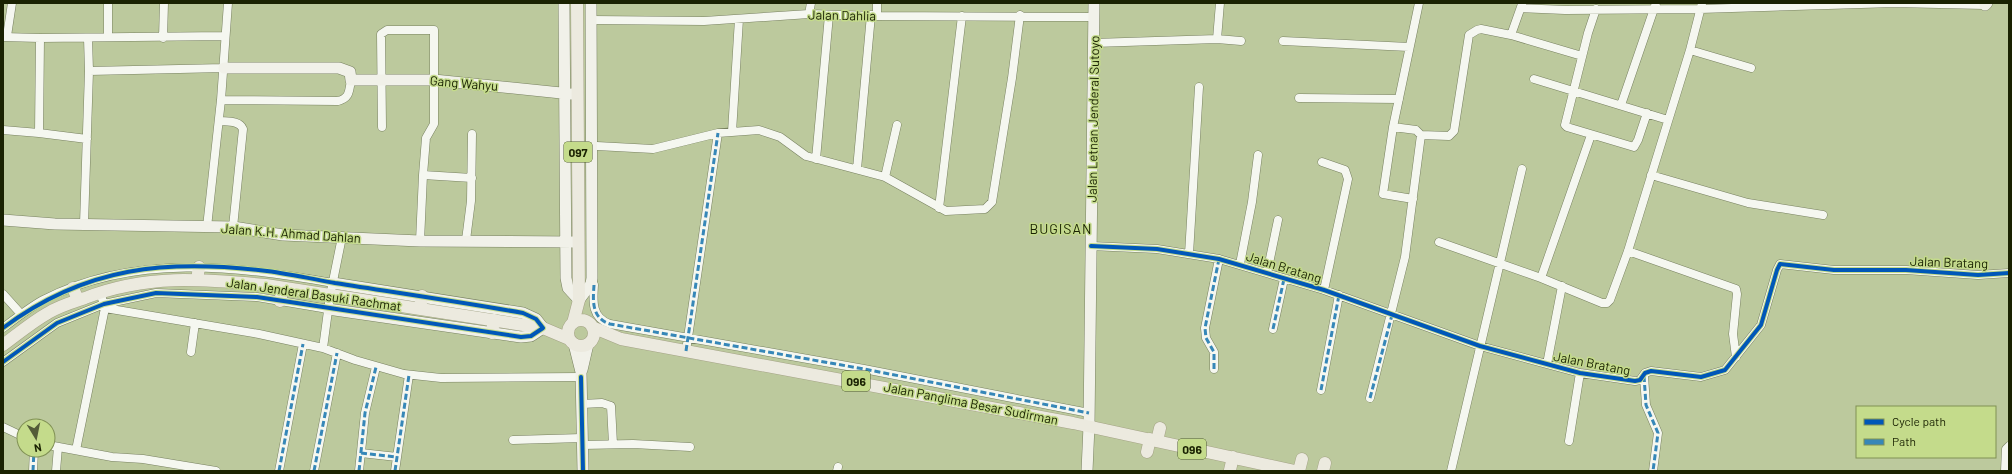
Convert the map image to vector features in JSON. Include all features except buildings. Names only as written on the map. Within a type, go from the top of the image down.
[{"type":"main road","name":"097","points":[[572,324],[579,300],[580,242],[577,3]]},
{"type":"main road","points":[[197,280],[199,267]]},
{"type":"main road","name":"Jalan Jenderal Basuki Rachmat","points":[[3,345],[49,312],[100,292],[156,280],[197,280],[266,285],[544,328],[572,324]]},
{"type":"main road","points":[[73,288],[78,300]]},
{"type":"main road","points":[[280,301],[283,288]]},
{"type":"main road","points":[[420,309],[422,296]]},
{"type":"main road","name":"097","points":[[579,300],[589,324]]},
{"type":"main road","points":[[492,334],[494,320]]},
{"type":"main road","points":[[579,321],[589,324],[593,334],[589,343],[581,346],[572,342],[568,332],[572,324],[579,321]]},
{"type":"main road","name":"Jalan Panglima Besar Sudirman","points":[[589,324],[621,339],[1089,426],[1295,471]]},
{"type":"main road","name":"Jalan Jenderal Basuki Rachmat","points":[[544,328],[572,342]]},
{"type":"main road","name":"Jalan Panglima Besar Sudirman","points":[[589,343],[621,339]]},
{"type":"main road","points":[[1147,452],[1160,428]]},
{"type":"main road","points":[[1230,470],[1233,457]]},
{"type":"main road","points":[[1299,471],[1302,458]]},
{"type":"street","points":[[12,3],[5,36],[40,38],[163,38],[226,36]]},
{"type":"street","points":[[108,3],[108,37]]},
{"type":"street","points":[[163,38],[164,3]]},
{"type":"street","points":[[207,227],[224,68],[228,3]]},
{"type":"street","points":[[564,3],[567,284],[571,292],[579,300],[591,284],[592,278],[590,3]]},
{"type":"street","points":[[809,14],[811,3]]},
{"type":"street","points":[[857,169],[874,16],[877,3]]},
{"type":"street","name":"Jalan Letnan Jenderal Sutoyo","points":[[1087,471],[1092,246],[1094,3]]},
{"type":"street","points":[[1217,39],[1220,3]]},
{"type":"street","points":[[1413,200],[1383,194],[1393,127],[1419,3]]},
{"type":"street","points":[[1511,35],[1522,6],[1566,6],[1596,9],[1609,6],[1894,3],[1986,4]]},
{"type":"street","points":[[1621,105],[1656,6]]},
{"type":"street","points":[[1438,242],[1541,278],[1602,303],[1607,303],[1610,300],[1628,251],[1690,50],[1701,6]]},
{"type":"street","points":[[1596,9],[1582,56],[1565,125],[1591,135],[1635,146],[1647,113]]},
{"type":"street","name":"Jalan Dahlia","points":[[591,20],[704,21],[809,14],[874,16],[1094,17]]},
{"type":"street","points":[[816,158],[829,15]]},
{"type":"street","points":[[939,208],[962,16]]},
{"type":"street","points":[[578,145],[653,149],[718,133],[749,130],[768,132],[780,137],[806,156],[885,176],[939,208],[954,211],[985,209],[992,202],[1012,78],[1020,16]]},
{"type":"street","points":[[732,132],[739,19]]},
{"type":"street","points":[[564,20],[591,20]]},
{"type":"street","points":[[1393,127],[1416,130],[1421,135],[1449,136],[1454,131],[1469,35],[1477,30],[1481,29],[1511,35],[1582,56]]},
{"type":"street","points":[[382,127],[380,79],[381,34],[387,30],[434,30],[434,124],[426,138],[420,240]]},
{"type":"street","points":[[39,133],[40,38]]},
{"type":"street","points":[[84,224],[89,70],[88,38]]},
{"type":"street","points":[[1094,43],[1217,39],[1241,40]]},
{"type":"street","points":[[1283,41],[1409,47]]},
{"type":"street","points":[[1690,50],[1751,68]]},
{"type":"street","points":[[89,70],[339,68],[350,72],[351,80],[349,94],[345,99],[338,101],[221,100]]},
{"type":"street","points":[[1534,79],[1668,120]]},
{"type":"street","name":"Gang Wahyu","points":[[351,80],[434,80],[578,94]]},
{"type":"street","points":[[1189,254],[1199,87]]},
{"type":"street","points":[[1299,98],[1400,99]]},
{"type":"street","points":[[219,121],[241,124],[243,129],[233,227]]},
{"type":"street","points":[[885,176],[896,125]]},
{"type":"street","points":[[3,130],[87,139]]},
{"type":"street","points":[[686,351],[718,133]]},
{"type":"street","points":[[466,240],[472,178],[472,134]]},
{"type":"street","points":[[1370,398],[1392,315],[1405,257],[1421,135]]},
{"type":"street","points":[[1541,278],[1591,135]]},
{"type":"street","points":[[1240,264],[1252,202],[1258,155]]},
{"type":"street","points":[[1322,162],[1345,170],[1348,179],[1324,290]]},
{"type":"street","points":[[1451,471],[1522,168]]},
{"type":"street","points":[[423,175],[472,178]]},
{"type":"street","points":[[1651,175],[1748,203],[1823,215]]},
{"type":"street","name":"Jalan K.H. Ahmad Dahlan","points":[[3,220],[84,224],[233,227],[283,235],[420,240],[580,242]]},
{"type":"street","points":[[1267,273],[1278,220]]},
{"type":"street","points":[[323,348],[330,296],[342,237]]},
{"type":"street","name":"Jalan Bratang","points":[[1092,246],[1157,249],[1240,264],[1284,279],[1324,290],[1480,346],[1580,373],[1635,381],[1640,380],[1645,373],[1650,371],[1689,376],[1707,376],[1725,370],[1761,325],[1780,264],[1834,270],[1906,270],[1978,275],[2009,273]]},
{"type":"street","points":[[1628,251],[1736,289],[1737,294],[1733,334],[1736,357]]},
{"type":"street","points":[[1214,369],[1214,352],[1206,338],[1205,328],[1219,259]]},
{"type":"street","points":[[3,328],[43,300],[73,288],[113,274],[156,267],[199,267],[267,271],[523,313],[536,319],[544,328],[538,333],[525,338],[280,301],[223,295],[156,293],[105,306],[56,323],[3,362]]},
{"type":"street","points":[[1273,329],[1284,279]]},
{"type":"street","points":[[594,285],[593,308],[598,316],[606,322],[1089,413]]},
{"type":"street","points":[[1547,364],[1562,286]]},
{"type":"street","points":[[76,450],[105,306],[100,292]]},
{"type":"street","points":[[3,294],[21,314]]},
{"type":"street","points":[[1321,390],[1339,296]]},
{"type":"street","points":[[105,306],[259,334],[323,348],[376,367],[409,375],[440,378],[581,375]]},
{"type":"street","points":[[190,352],[195,323]]},
{"type":"street","points":[[572,342],[581,375],[583,471]]},
{"type":"street","points":[[581,375],[589,343]]},
{"type":"street","points":[[279,471],[303,344]]},
{"type":"street","points":[[314,471],[337,353]]},
{"type":"street","points":[[359,471],[365,413],[376,367]]},
{"type":"street","points":[[1569,441],[1580,373]]},
{"type":"street","points":[[395,471],[409,375]]},
{"type":"street","points":[[1644,376],[1646,405],[1658,434],[1653,471]]},
{"type":"street","points":[[582,404],[602,403],[611,406],[613,444]]},
{"type":"street","points":[[3,427],[16,433]]},
{"type":"street","points":[[513,440],[582,441],[613,444],[690,446]]},
{"type":"street","points":[[2005,471],[2006,449],[2009,446]]},
{"type":"street","points":[[56,471],[58,447],[216,471]]},
{"type":"street","points":[[361,452],[397,456]]},
{"type":"street","points":[[33,471],[34,458]]},
{"type":"marked path","points":[[686,351],[718,133]]},
{"type":"marked path","points":[[1214,369],[1214,352],[1206,338],[1205,328],[1219,259]]},
{"type":"marked path","points":[[1273,329],[1284,279]]},
{"type":"marked path","points":[[594,285],[593,297],[596,313],[604,321],[610,324],[864,369],[1089,413]]},
{"type":"marked path","points":[[1321,390],[1339,295]]},
{"type":"marked path","points":[[1370,398],[1392,315]]},
{"type":"marked path","points":[[279,471],[303,344]]},
{"type":"marked path","points":[[314,471],[337,353]]},
{"type":"marked path","points":[[359,471],[365,413],[376,367]]},
{"type":"marked path","points":[[395,471],[409,375]]},
{"type":"marked path","points":[[1644,376],[1646,405],[1658,433],[1653,471]]},
{"type":"marked path","points":[[361,453],[397,457]]},
{"type":"marked path","points":[[33,471],[34,458]]},
{"type":"cycle path","points":[[1091,246],[1157,249],[1219,259],[1324,290],[1480,346],[1580,373],[1635,381],[1640,380],[1645,373],[1651,371],[1701,377],[1725,370],[1761,325],[1780,264],[1834,270],[1906,270],[1978,275],[2009,273]]},
{"type":"cycle path","points":[[3,328],[34,307],[65,291],[97,280],[129,272],[161,267],[195,266],[230,267],[276,272],[523,313],[536,319],[543,328],[531,336],[521,337],[257,297],[156,293],[104,304],[57,323],[3,362]]},
{"type":"cycle path","points":[[581,377],[583,471]]},
{"type":"district","name":"BUGISAN","points":[[1061,228]]}]
